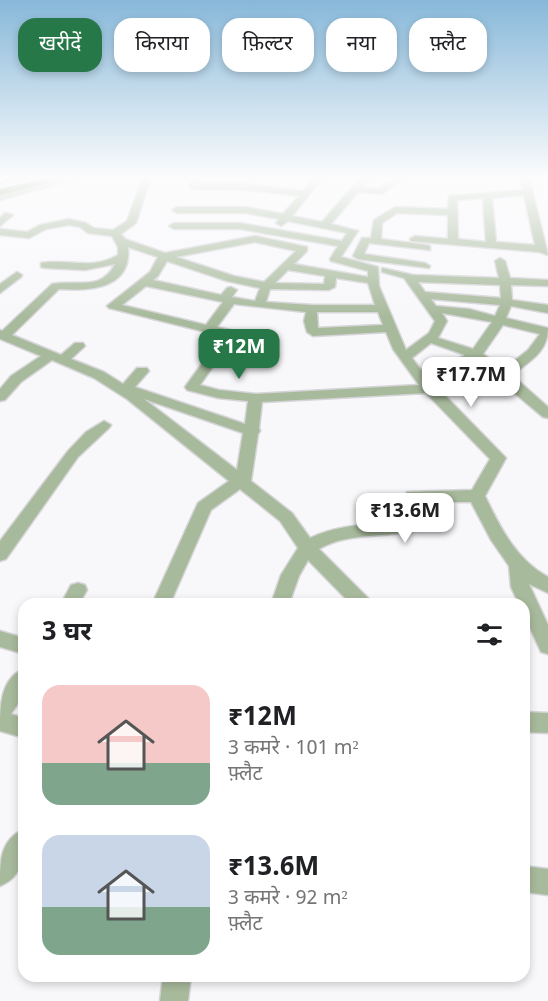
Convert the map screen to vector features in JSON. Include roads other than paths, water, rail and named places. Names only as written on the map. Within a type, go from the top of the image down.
[{"type":"street","points":[[0,232],[29,235],[42,227],[60,224]]},
{"type":"street","points":[[77,224],[91,231],[115,233],[130,224]]},
{"type":"street","points":[[274,231],[280,224]]},
{"type":"street","points":[[319,224],[353,231],[335,259],[373,275]]},
{"type":"street","points":[[376,241],[377,224]]},
{"type":"street","points":[[408,224],[418,233],[453,242],[544,251],[537,224]]},
{"type":"street","points":[[418,233],[426,269],[358,256],[366,240],[376,241],[418,233],[433,224]]},
{"type":"street","points":[[452,224],[453,242]]},
{"type":"street","points":[[489,224],[491,246]]},
{"type":"street","points":[[174,226],[240,226],[344,244]]},
{"type":"street","points":[[115,233],[123,242],[238,281],[266,286],[329,288],[331,275]]},
{"type":"street","points":[[164,256],[255,239],[303,249],[266,286],[259,305]]},
{"type":"street","points":[[123,242],[124,256],[116,272],[97,286],[56,286],[2,335],[99,375],[125,390],[286,517],[308,548],[356,598]]},
{"type":"street","points":[[45,265],[76,269],[108,263],[124,256]]},
{"type":"street","points":[[164,256],[154,274],[113,306],[230,334],[192,387],[218,394],[256,398],[429,389]]},
{"type":"street","points":[[418,374],[448,369],[465,362],[488,343],[506,302],[506,282],[500,261]]},
{"type":"street","points":[[285,266],[331,275],[403,273],[410,278],[441,321],[430,339],[405,357]]},
{"type":"street","points":[[0,290],[16,275]]},
{"type":"street","points":[[373,275],[373,286],[399,350],[429,389],[498,458],[477,496]]},
{"type":"street","points":[[410,278],[548,283]]},
{"type":"street","points":[[209,329],[238,281]]},
{"type":"street","points":[[144,282],[259,305],[312,309],[382,308]]},
{"type":"street","points":[[423,295],[506,302],[548,309]]},
{"type":"street","points":[[312,309],[310,321],[313,332],[391,328]]},
{"type":"street","points":[[433,309],[469,314],[547,332],[533,353],[504,375]]},
{"type":"street","points":[[430,339],[475,354],[504,375],[548,414]]},
{"type":"street","points":[[1,396],[15,379],[79,346]]},
{"type":"street","points":[[125,390],[142,371]]},
{"type":"street","points":[[125,390],[163,399],[200,415],[253,431]]},
{"type":"street","points":[[164,598],[204,507],[242,482],[253,431],[256,398]]},
{"type":"street","points":[[0,554],[74,454],[91,435],[104,425]]},
{"type":"street","points":[[282,598],[286,581],[308,548],[325,535],[414,525],[419,518],[413,496],[477,496]]},
{"type":"street","points":[[477,496],[490,526],[518,566],[528,575],[548,586]]},
{"type":"street","points":[[518,566],[520,587],[525,598]]},
{"type":"street","points":[[530,608],[548,646]]},
{"type":"street","points":[[0,639],[18,644]]},
{"type":"street","points":[[0,713],[18,687]]},
{"type":"street","points":[[0,721],[18,726]]},
{"type":"street","points":[[530,722],[548,723]]},
{"type":"street","points":[[0,873],[18,849]]},
{"type":"street","points":[[530,880],[548,882]]},
{"type":"street","points":[[174,1001],[176,982]]}]
